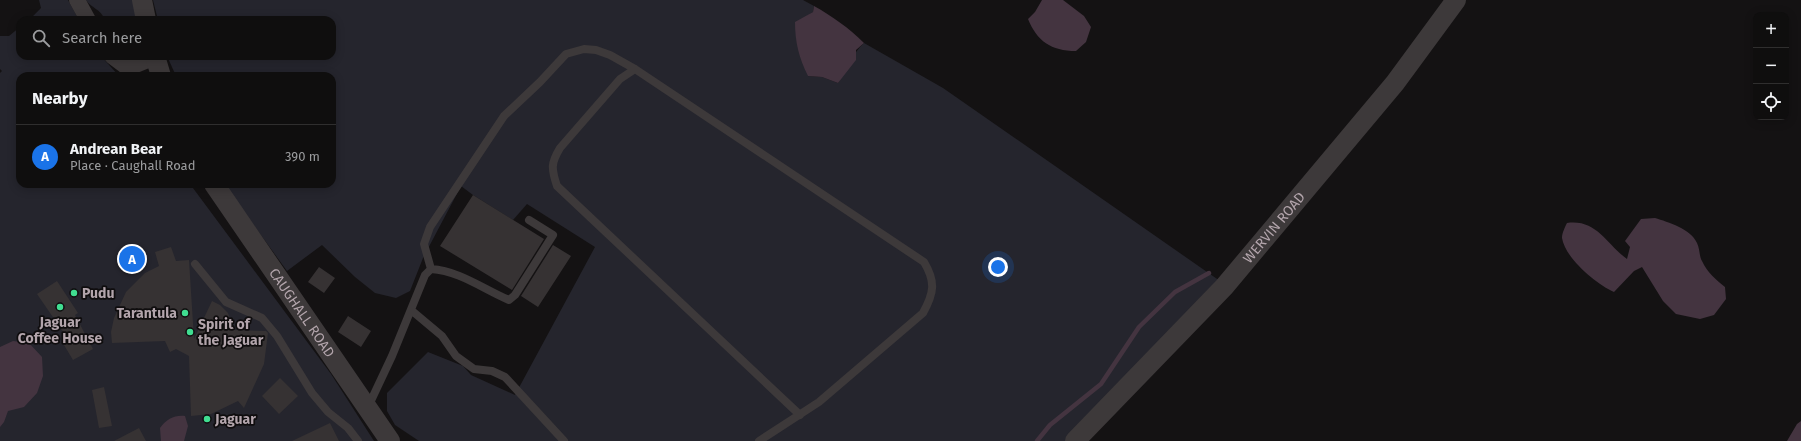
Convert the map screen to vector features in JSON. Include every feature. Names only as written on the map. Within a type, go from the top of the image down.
[{"type":"street","points":[[77,0],[86,16]]},
{"type":"street","points":[[142,0],[145,16]]},
{"type":"street","name":"WERVIN ROAD","points":[[1075,441],[1224,287],[1395,83],[1456,0]]},
{"type":"street","points":[[117,60],[128,68],[146,60]]},
{"type":"street","points":[[156,60],[160,72]]},
{"type":"street","name":"CAUGHALL ROAD","points":[[217,188],[390,441]]},
{"type":"lane","points":[[431,270],[424,244],[430,227],[504,116],[540,82],[566,54],[584,48],[610,55],[635,69],[924,262],[931,273],[933,288],[930,300],[922,313],[820,402],[760,441]]},
{"type":"lane","points":[[635,69],[620,79],[560,148],[553,160],[552,171],[557,186],[800,415]]},
{"type":"lane","points":[[368,408],[392,356],[425,275],[431,270],[442,270],[469,279],[509,300],[515,295],[553,235],[529,220]]},
{"type":"lane","points":[[195,264],[226,302],[262,318],[277,336],[312,393],[328,412],[348,428],[358,441]]},
{"type":"lane","points":[[411,310],[442,336],[456,356],[474,369],[492,371],[505,377],[564,441]]},
{"type":"shaded area","points":[[39,0],[68,0],[77,16],[33,16],[41,8]]},
{"type":"shaded area","points":[[86,0],[135,0],[138,16],[103,16]]},
{"type":"shaded area","points":[[153,0],[803,0],[814,6],[813,12],[807,16],[808,76],[822,77],[838,83],[853,57],[864,43],[943,88],[1220,281],[1070,441],[419,441],[395,425],[387,411],[387,393],[428,352],[463,366],[471,375],[515,395],[595,247],[527,204],[513,220],[461,186],[423,258],[410,291],[396,298],[375,293],[355,277],[322,245],[287,271],[227,188],[336,188],[336,72],[174,72],[169,60],[336,60],[336,16],[157,16]]},
{"type":"shaded area","points":[[1042,0],[1063,0],[1084,16],[1091,27],[1086,42],[1076,51],[1067,51],[1052,47],[1041,39],[1032,27],[1028,19],[1035,12]]},
{"type":"shaded area","points":[[814,6],[840,23],[864,43],[856,50],[856,60],[838,83],[822,77],[808,76],[802,63],[797,43],[795,22],[813,12]]},
{"type":"shaded area","points":[[16,30],[16,60],[105,60],[115,72],[16,72],[16,188],[193,188],[331,374],[374,441],[0,441],[0,73],[2,71],[0,69],[0,36],[9,36]]},
{"type":"shaded area","points":[[1655,218],[1679,227],[1690,234],[1697,243],[1701,259],[1706,269],[1725,287],[1726,299],[1714,315],[1700,319],[1676,314],[1663,301],[1642,267],[1634,271],[1614,292],[1590,277],[1582,270],[1564,246],[1562,238],[1567,223],[1577,223],[1594,229],[1627,259],[1630,247],[1625,241],[1641,219]]},
{"type":"shaded area","points":[[13,341],[29,343],[42,357],[43,376],[37,393],[24,407],[8,411],[4,422],[0,427],[0,347]]},
{"type":"shaded area","points":[[185,416],[188,426],[184,441],[161,441],[160,428],[168,420],[174,417]]},
{"type":"shaded area","points":[[1801,421],[1801,441],[1787,441],[1797,424]]},
{"type":"building","points":[[473,195],[544,239],[512,290],[440,246]]},
{"type":"building","points":[[553,245],[571,256],[538,307],[521,296]]},
{"type":"building","name":"Spirit of the Jaguar","points":[[171,247],[176,261],[189,260],[194,339],[212,301],[220,305],[228,313],[234,330],[266,331],[268,333],[264,364],[244,408],[238,401],[211,414],[191,416],[189,356],[176,349],[170,352],[165,341],[112,343],[111,332],[114,318],[126,292],[145,273],[159,266],[155,252]]},
{"type":"building","points":[[319,267],[335,278],[324,293],[308,282]]},
{"type":"building","points":[[57,281],[78,313],[75,315],[93,349],[73,360],[64,345],[70,342],[37,294]]},
{"type":"building","points":[[348,316],[371,331],[361,347],[338,332]]},
{"type":"building","points":[[280,378],[298,396],[279,414],[262,396]]},
{"type":"building","points":[[104,387],[112,426],[99,428],[92,390]]},
{"type":"building","points":[[330,423],[339,441],[292,441]]},
{"type":"building","points":[[139,428],[146,441],[114,441]]},
{"type":"waterway","points":[[1037,441],[1050,425],[1101,384],[1139,327],[1175,292],[1209,273]]},
{"type":"place","name":"Andrean Bear","points":[[132,259]]},
{"type":"place","name":"Pudu","points":[[74,293]]},
{"type":"place","name":"Jaguar Coffee House","points":[[60,307]]},
{"type":"place","name":"Tarantula","points":[[185,313]]},
{"type":"place","name":"Spirit of the Jaguar","points":[[190,332]]},
{"type":"place","name":"Jaguar","points":[[207,419]]}]
